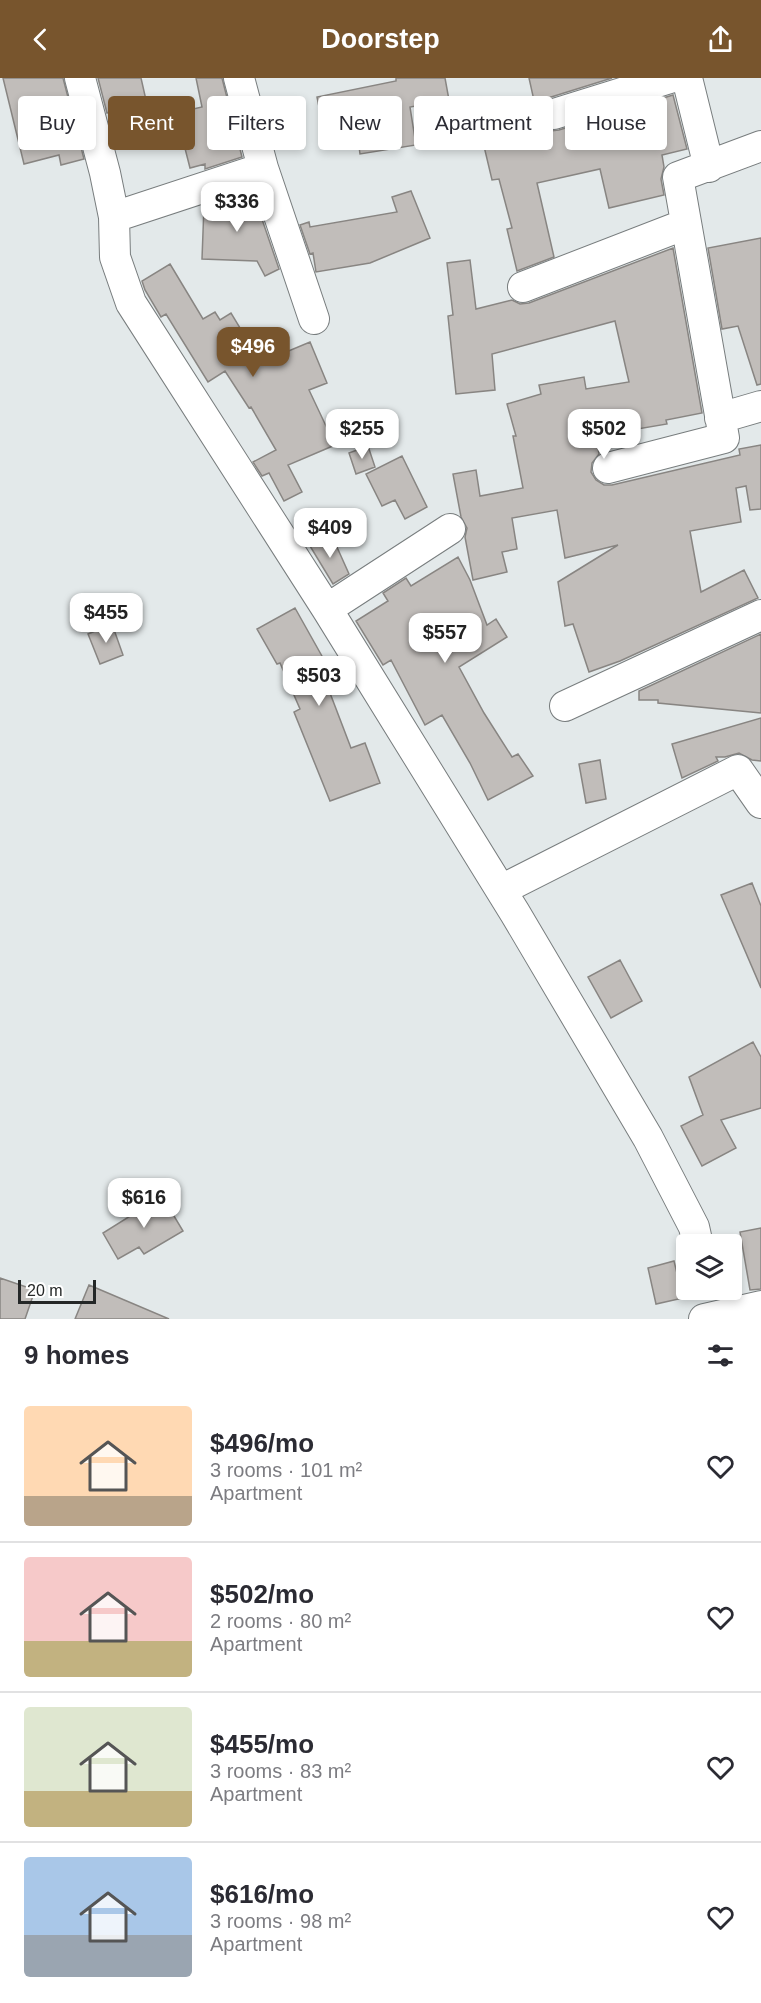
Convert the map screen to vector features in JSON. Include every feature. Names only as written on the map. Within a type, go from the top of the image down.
[{"type":"street","points":[[80,78],[114,217],[115,257],[131,303],[327,609],[501,890],[648,1138],[696,1234]]},
{"type":"street","points":[[239,78],[263,168],[314,319]]},
{"type":"street","points":[[554,114],[670,78]]},
{"type":"street","points":[[687,78],[709,167]]},
{"type":"street","points":[[608,468],[724,438],[678,177],[761,146]]},
{"type":"street","points":[[114,217],[263,168]]},
{"type":"street","points":[[523,287],[686,224]]},
{"type":"street","points":[[720,418],[761,406]]},
{"type":"street","points":[[327,609],[450,529]]},
{"type":"street","points":[[565,706],[761,615]]},
{"type":"street","points":[[501,890],[738,770],[761,803]]},
{"type":"street","points":[[707,1308],[761,1306]]},
{"type":"building","points":[[3,78],[63,78],[68,96],[18,96],[18,139]]},
{"type":"building","points":[[98,78],[141,78],[145,96],[108,96],[107,113]]},
{"type":"building","points":[[196,78],[222,78],[227,96],[207,96],[207,150],[240,150],[242,157],[205,169],[205,164],[190,168],[185,150],[195,150],[195,109],[202,107]]},
{"type":"building","points":[[396,78],[445,78],[448,96],[414,96],[414,106],[410,107],[414,145],[402,147],[402,96],[322,96],[396,81]]},
{"type":"building","points":[[529,78],[612,78],[553,96],[533,96]]},
{"type":"building","points":[[673,95],[687,149],[662,155],[664,167],[661,179],[664,195],[609,208],[600,169],[537,183],[554,257],[517,271],[507,229],[512,228],[499,179],[492,180],[485,150],[553,150],[553,131],[565,128],[565,150],[667,150],[667,97]]},
{"type":"building","points":[[21,150],[82,150],[84,159],[61,165],[59,155],[24,164]]},
{"type":"building","points":[[359,150],[385,150],[360,154]]},
{"type":"building","points":[[252,190],[279,269],[265,276],[257,261],[202,259],[204,206]]},
{"type":"building","points":[[411,191],[430,238],[370,263],[316,272],[313,253],[310,254],[300,225],[309,222],[310,227],[397,212],[392,197]]},
{"type":"building","points":[[761,238],[761,384],[757,385],[738,326],[722,329],[708,248]]},
{"type":"building","points":[[673,248],[702,413],[666,420],[667,424],[596,436],[599,454],[592,463],[591,472],[596,480],[604,485],[612,485],[740,455],[739,449],[761,445],[761,509],[750,510],[746,486],[736,488],[741,522],[690,531],[701,592],[744,570],[758,598],[620,661],[589,672],[573,624],[565,626],[558,582],[618,545],[565,558],[557,510],[512,518],[517,549],[502,552],[507,572],[473,580],[465,537],[467,528],[461,517],[453,474],[476,470],[480,496],[523,488],[513,436],[516,436],[507,404],[541,394],[539,385],[584,377],[586,389],[629,382],[615,321],[492,354],[495,390],[456,394],[448,316],[453,315],[447,263],[470,260],[476,309],[512,300],[520,304],[529,303]]},
{"type":"building","points":[[170,264],[203,319],[215,312],[220,320],[231,313],[257,356],[277,348],[279,355],[310,342],[327,383],[309,390],[335,445],[288,465],[302,492],[284,501],[269,473],[262,476],[253,462],[276,450],[251,407],[249,408],[225,371],[208,382],[166,314],[161,317],[145,290],[142,281]]},
{"type":"building","points":[[368,446],[375,467],[356,474],[349,453]]},
{"type":"building","points":[[402,456],[427,507],[405,519],[395,500],[382,506],[366,474]]},
{"type":"building","points":[[332,536],[349,574],[333,584],[310,546]]},
{"type":"building","points":[[458,557],[470,580],[487,625],[496,619],[507,637],[459,667],[512,757],[518,754],[533,776],[488,800],[442,715],[425,725],[391,660],[383,665],[356,621],[388,601],[383,593],[406,578],[411,586]]},
{"type":"building","points":[[295,608],[327,665],[337,659],[349,683],[330,693],[351,748],[365,743],[380,783],[330,801],[294,712],[300,709],[280,663],[277,664],[257,629]]},
{"type":"building","points":[[112,624],[123,655],[100,664],[88,634]]},
{"type":"building","points":[[761,634],[761,713],[658,703],[658,700],[639,700],[639,691]]},
{"type":"building","points":[[761,718],[761,761],[752,760],[739,753],[716,757],[718,761],[682,778],[672,744]]},
{"type":"building","points":[[600,760],[606,799],[586,803],[579,764]]},
{"type":"building","points":[[752,883],[761,906],[761,988],[721,895]]},
{"type":"building","points":[[620,960],[642,1001],[611,1018],[588,977]]},
{"type":"building","points":[[753,1042],[761,1057],[761,1108],[721,1120],[736,1148],[702,1166],[681,1126],[703,1115],[689,1077]]},
{"type":"building","points":[[162,1196],[183,1231],[144,1254],[139,1247],[118,1259],[103,1233]]},
{"type":"building","points":[[761,1228],[761,1289],[750,1290],[740,1232]]},
{"type":"building","points":[[674,1261],[676,1300],[656,1304],[648,1268]]},
{"type":"building","points":[[0,1278],[35,1290],[25,1319],[0,1319]]},
{"type":"building","points":[[89,1285],[169,1319],[75,1319]]}]
